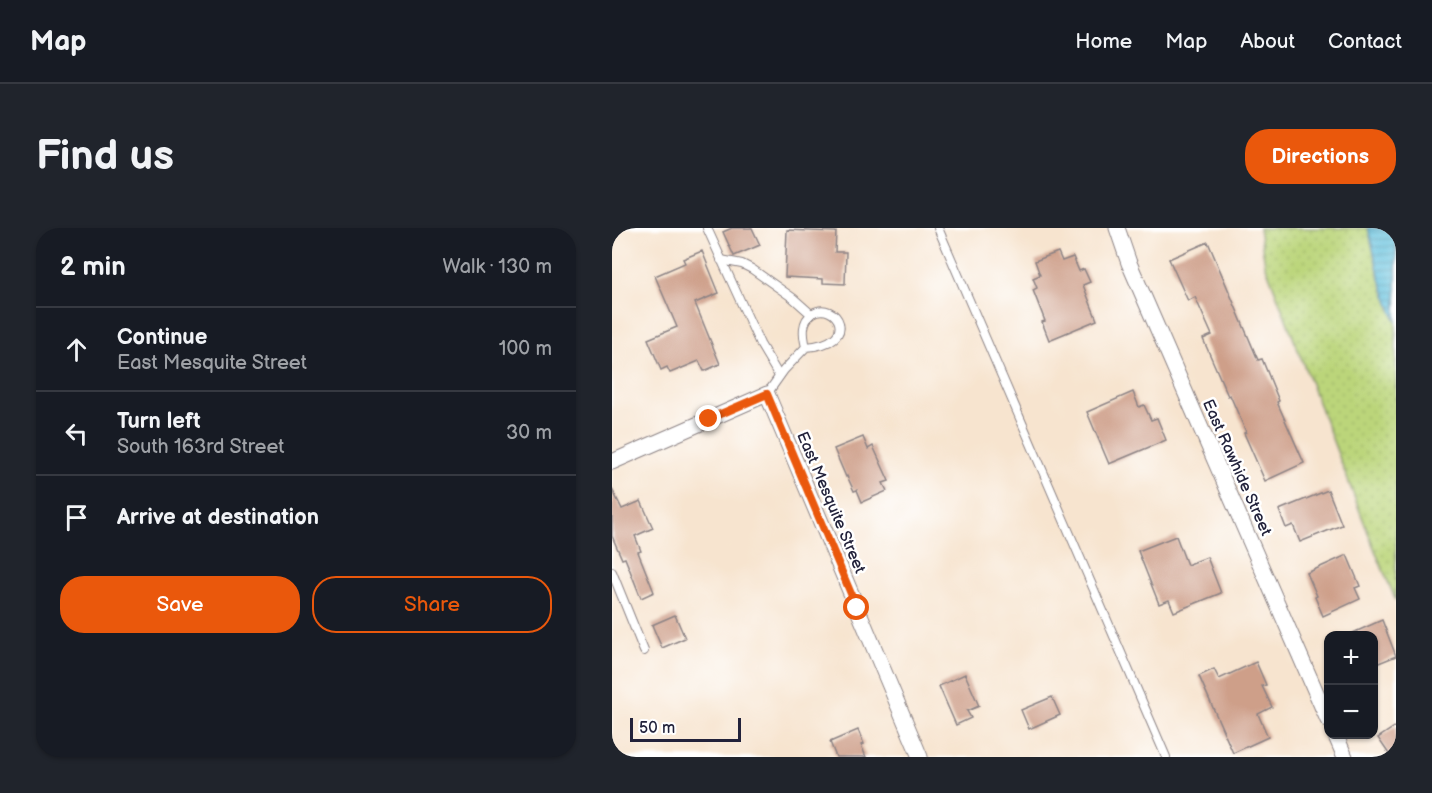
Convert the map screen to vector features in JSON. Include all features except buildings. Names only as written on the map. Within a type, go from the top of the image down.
[{"type":"street","name":"East Rawhide Street","points":[[1118,228],[1129,263],[1324,709]]},
{"type":"street","points":[[612,462],[767,394]]},
{"type":"street","name":"East Mesquite Street","points":[[767,394],[920,757]]},
{"type":"street","points":[[1337,739],[1345,757]]},
{"type":"lane","points":[[707,228],[760,344],[779,376]]},
{"type":"lane","points":[[938,228],[1166,757]]},
{"type":"lane","points":[[721,260],[752,269],[793,298],[811,314]]},
{"type":"lane","points":[[767,394],[779,376],[806,347],[819,346],[836,338],[841,326],[838,320],[825,309],[818,310],[806,319],[804,337],[806,347]]},
{"type":"lane","points":[[612,573],[644,651]]},
{"type":"green space","points":[[1259,228],[1396,228],[1396,601],[1265,264]]},
{"type":"water","points":[[1368,228],[1396,228],[1396,322],[1380,279]]},
{"type":"route","points":[[709,419],[767,394],[857,608]]}]
